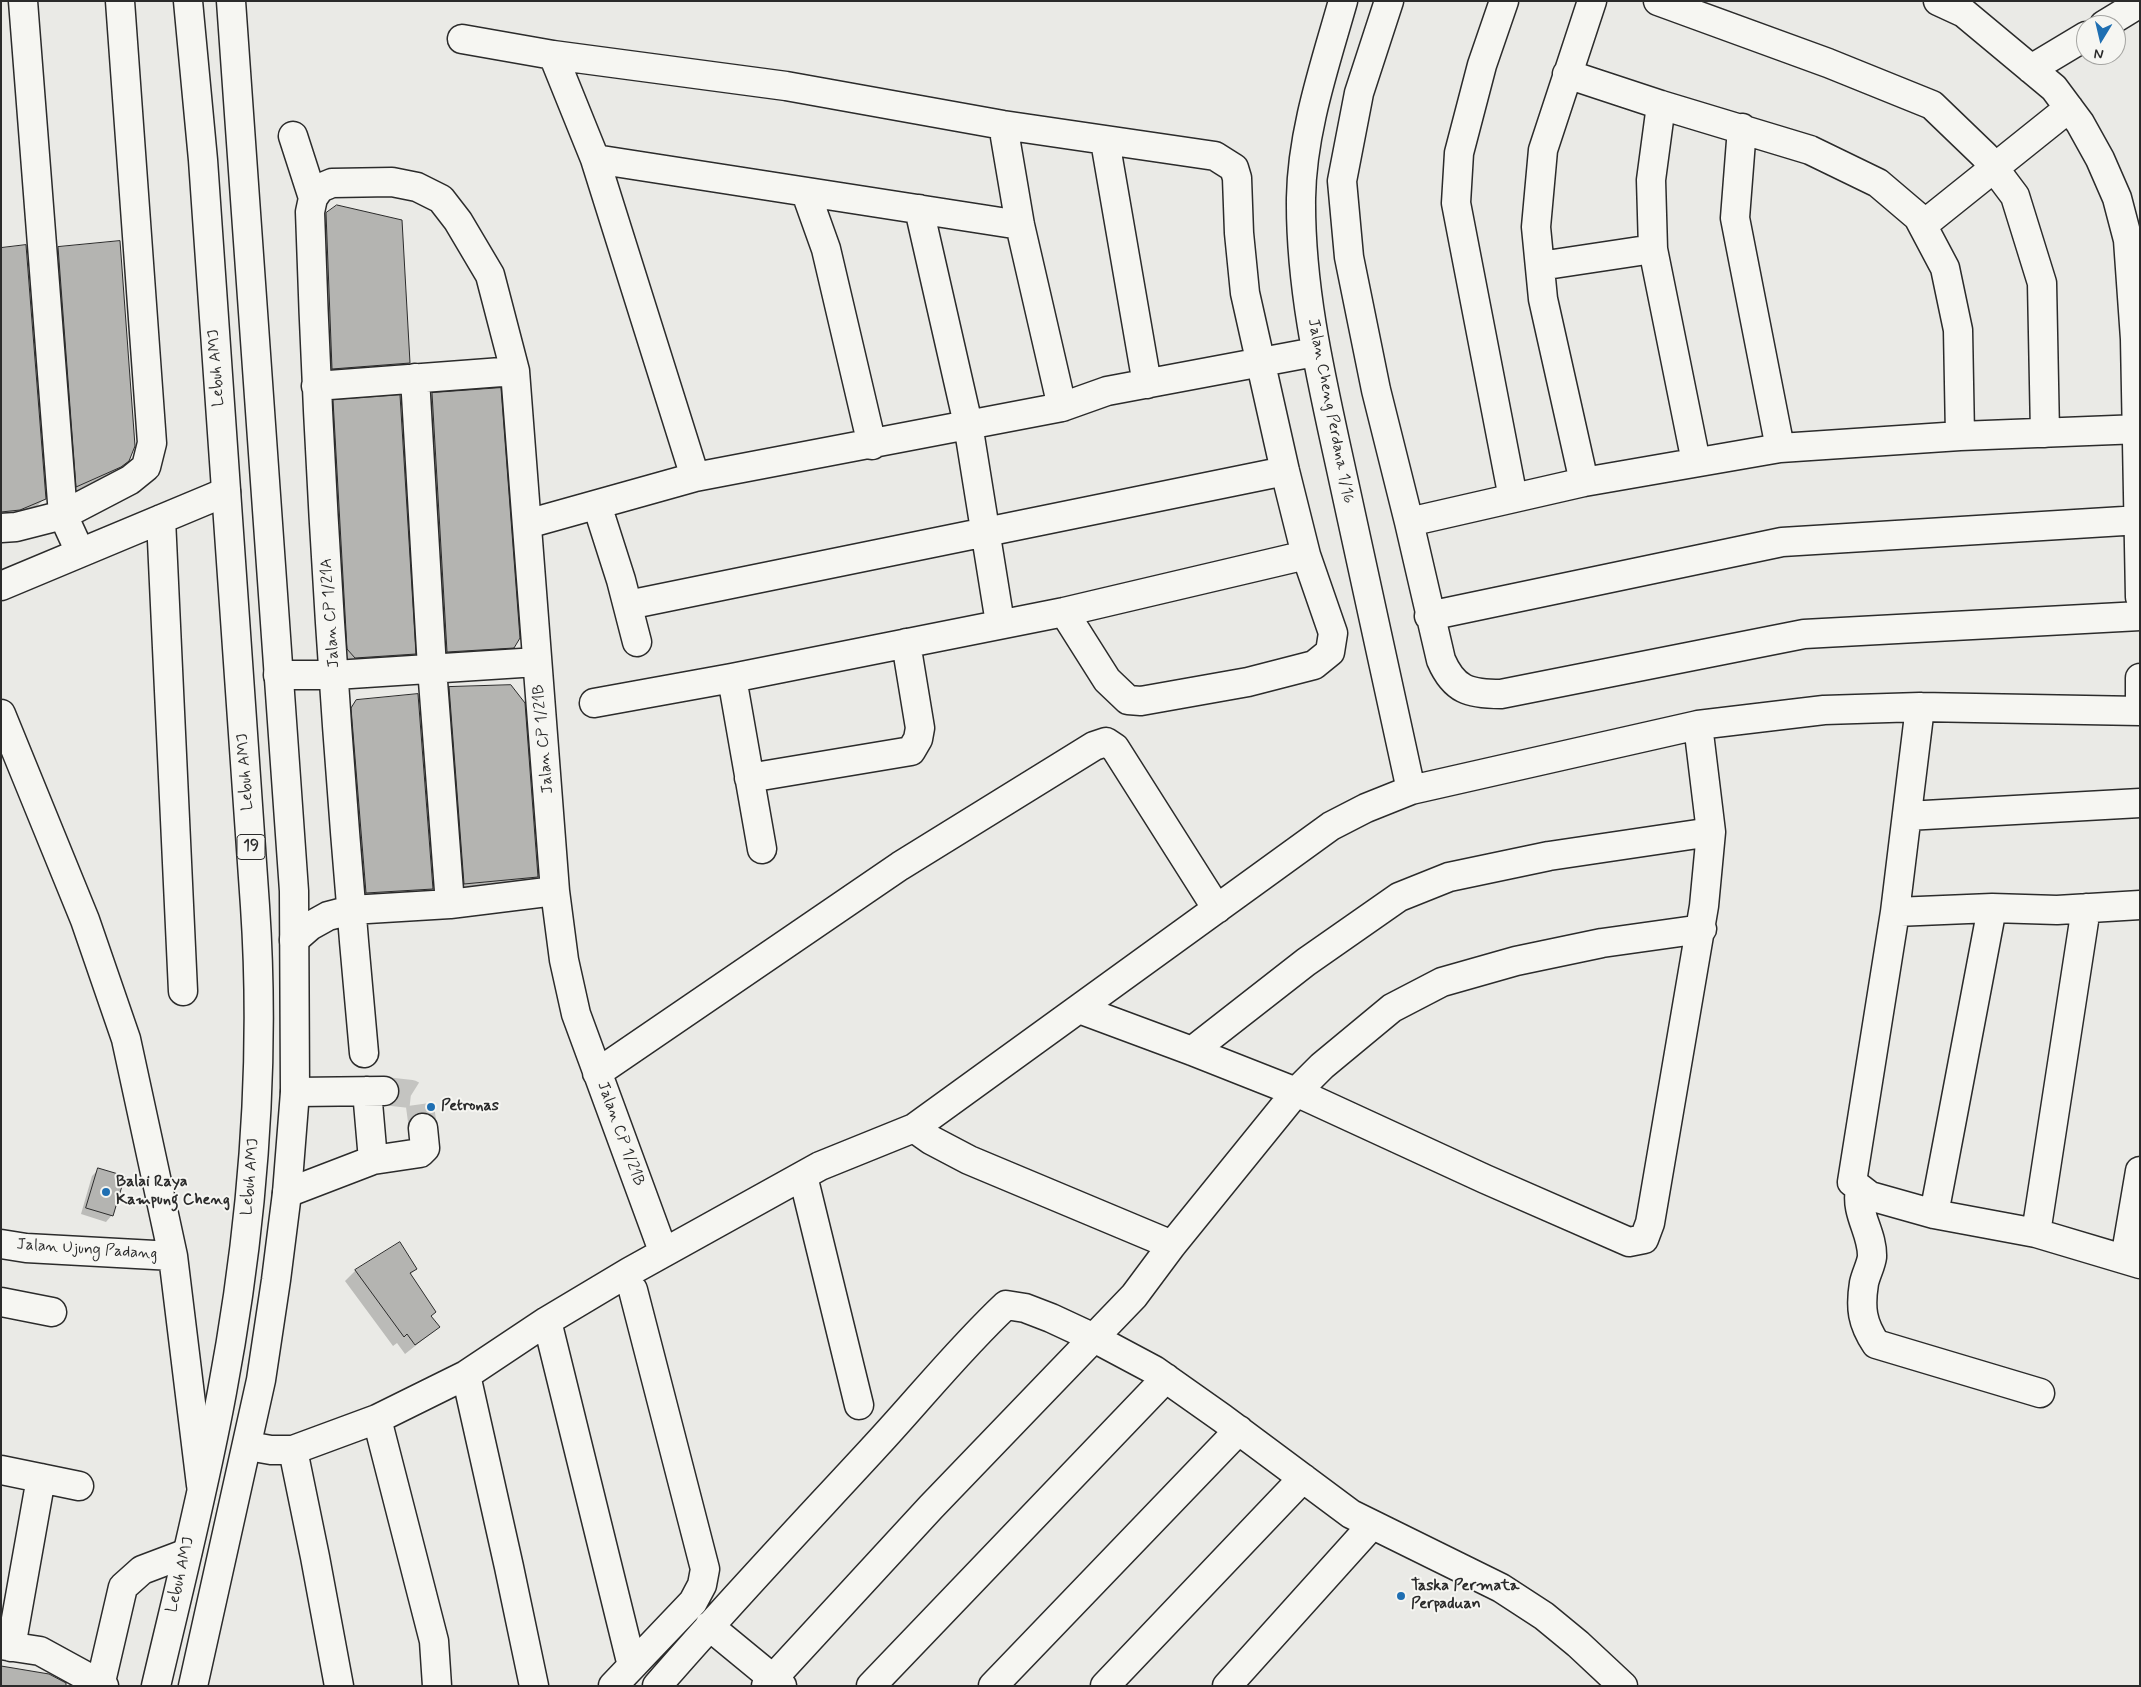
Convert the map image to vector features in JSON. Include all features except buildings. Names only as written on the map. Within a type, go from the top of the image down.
[{"type":"main road","points":[[23,1],[63,515],[80,552]]},
{"type":"main road","points":[[1,528],[16,527],[63,515],[130,480],[146,467],[152,443],[120,1]]},
{"type":"main road","name":"Lebuh AMJ","points":[[156,1686],[202,1488],[222,1392],[244,1246],[256,1119],[258,1067],[258,943],[203,160],[188,1]]},
{"type":"main road","points":[[193,1686],[248,1446],[261,1380],[287,1193],[295,1092],[294,891],[231,1]]},
{"type":"main road","name":"Jalan Cheng Perdana 1/16","points":[[1343,1],[1315,102],[1306,152],[1301,197],[1302,245],[1315,352],[1411,790]]},
{"type":"main road","points":[[1389,1],[1359,93],[1342,181],[1349,257],[1376,390],[1441,660],[1448,676],[1462,688],[1481,694],[1501,694],[1804,634],[2140,616]]},
{"type":"main road","points":[[1504,1],[1482,65],[1459,153],[1456,203],[1513,498]]},
{"type":"main road","points":[[1584,482],[1543,299],[1536,227],[1543,150],[1592,1]]},
{"type":"main road","points":[[1658,1],[1828,63],[1932,105],[1985,156],[2015,196],[2042,284],[2046,433]]},
{"type":"main road","points":[[1938,1],[1973,7],[2031,69],[2054,88],[2080,122],[2100,159],[2134,239],[2140,597]]},
{"type":"main road","points":[[2120,15],[2140,3]]},
{"type":"main road","points":[[462,39],[553,55],[786,86],[1003,125],[1215,156],[1234,168],[1239,188],[1239,233],[1245,293],[1306,555],[1333,633],[1330,652],[1314,665],[1248,682],[1141,701],[1128,700],[1107,680],[1064,612]]},
{"type":"main road","points":[[2031,69],[2076,42]]},
{"type":"main road","points":[[553,55],[595,159],[695,477]]},
{"type":"main road","points":[[1567,74],[1661,105],[1810,150],[1878,183],[1918,217],[1945,268],[1958,330],[1960,436]]},
{"type":"main road","points":[[1661,105],[1651,180],[1653,249],[1696,462]]},
{"type":"main road","points":[[1923,225],[2069,108]]},
{"type":"main road","points":[[1003,125],[1020,225],[1062,407]]},
{"type":"main road","points":[[1742,128],[1735,218],[1780,448]]},
{"type":"main road","points":[[293,136],[322,190]]},
{"type":"main road","points":[[1105,141],[1147,384]]},
{"type":"main road","points":[[595,159],[1020,225]]},
{"type":"main road","name":"Jalan CP 1/21B","points":[[322,190],[392,182],[417,187],[441,199],[458,222],[490,275],[515,371],[555,891],[564,960],[576,1014],[663,1251]]},
{"type":"main road","name":"Jalan CP 1/21A","points":[[322,190],[310,212],[316,386],[351,910],[364,1053]]},
{"type":"main road","points":[[806,193],[826,250],[872,445]]},
{"type":"main road","points":[[919,209],[968,424],[1000,623]]},
{"type":"main road","points":[[1540,266],[1653,249]]},
{"type":"main road","points":[[527,524],[695,477],[872,445],[968,424],[1062,407],[1107,391],[1315,352]]},
{"type":"main road","points":[[316,386],[515,371]]},
{"type":"main road","points":[[415,378],[432,668],[450,904]]},
{"type":"main road","points":[[1409,522],[1584,482],[1780,448],[1960,436],[2138,429]]},
{"type":"main road","points":[[628,605],[1285,471]]},
{"type":"main road","points":[[1,586],[226,492]]},
{"type":"main road","points":[[597,505],[628,605],[637,642]]},
{"type":"main road","points":[[162,520],[183,991]]},
{"type":"main road","points":[[1430,616],[1782,542],[2139,520]]},
{"type":"main road","points":[[594,703],[732,678],[1000,623],[1064,612],[1306,555]]},
{"type":"main road","points":[[749,778],[911,750],[918,739],[920,728],[906,643]]},
{"type":"main road","points":[[278,675],[335,675],[537,662]]},
{"type":"main road","points":[[732,678],[762,849]]},
{"type":"main road","points":[[248,1446],[270,1450],[292,1450],[377,1419],[466,1375],[547,1321],[663,1251],[820,1166],[914,1128],[1331,826],[1366,808],[1411,790],[1698,725],[1824,710],[1920,707],[2140,711],[2140,678]]},
{"type":"main road","points":[[1920,707],[1895,912],[1852,1182],[1870,1196],[1934,1214],[2036,1233],[2132,1262],[2140,1171]]},
{"type":"main road","points":[[1,714],[85,920],[126,1039],[173,1256],[202,1488]]},
{"type":"main road","points":[[1079,1009],[1296,1092],[1485,1179],[1629,1242],[1644,1239],[1650,1223],[1702,929],[1711,832],[1698,725]]},
{"type":"main road","points":[[597,1073],[900,866],[1094,746],[1106,742],[1115,748],[1217,909]]},
{"type":"main road","points":[[1907,816],[2140,803]]},
{"type":"main road","points":[[1192,1051],[1306,962],[1399,897],[1449,877],[1549,856],[1711,832]]},
{"type":"main road","points":[[294,940],[310,926],[328,916],[351,910],[450,904],[555,891]]},
{"type":"main road","points":[[1895,912],[1992,908],[2057,910],[2140,905]]},
{"type":"main road","points":[[1934,1214],[1992,908]]},
{"type":"main road","points":[[2036,1233],[2086,908]]},
{"type":"main road","points":[[709,1626],[773,1683],[931,1507],[1134,1296],[1172,1245],[1296,1092],[1322,1066],[1392,1008],[1442,982],[1516,961],[1602,943],[1702,929]]},
{"type":"main road","points":[[295,1092],[376,1091],[373,1160]]},
{"type":"main road","points":[[287,1193],[373,1160],[420,1153],[425,1148],[423,1128]]},
{"type":"main road","points":[[914,1128],[931,1140],[969,1160],[1172,1245]]},
{"type":"main road","points":[[803,1176],[859,1405]]},
{"type":"main road","points":[[1860,1189],[1857,1202],[1867,1228],[1872,1257],[1864,1283],[1861,1314],[1869,1335],[1876,1344],[2040,1393]]},
{"type":"main road","name":"Jalan Ujung Padang","points":[[1,1244],[26,1248],[173,1256]]},
{"type":"main road","points":[[614,1686],[693,1602],[702,1586],[706,1569],[634,1290]]},
{"type":"main road","points":[[1,1302],[52,1312]]},
{"type":"main road","points":[[657,1686],[709,1626],[874,1449],[984,1326],[1006,1305],[1025,1308],[1094,1338],[1166,1378],[1351,1514],[1502,1588],[1544,1616],[1578,1644],[1623,1686]]},
{"type":"main road","points":[[547,1321],[632,1666]]},
{"type":"main road","points":[[466,1375],[510,1567],[534,1686]]},
{"type":"main road","points":[[871,1686],[1166,1378]]},
{"type":"main road","points":[[377,1419],[434,1642],[436,1686]]},
{"type":"main road","points":[[993,1686],[1239,1430]]},
{"type":"main road","points":[[292,1450],[315,1557],[338,1686]]},
{"type":"main road","points":[[1,1470],[79,1486]]},
{"type":"main road","points":[[41,1478],[6,1646],[40,1651],[101,1685],[123,1587],[142,1570],[187,1553]]},
{"type":"main road","points":[[1105,1686],[1303,1478]]},
{"type":"main road","points":[[1227,1686],[1372,1525]]},
{"type":"tunnel","points":[[384,1091],[411,1094],[419,1099],[423,1128]]},
{"type":"place","name":"Petronas","points":[[431,1107]]},
{"type":"place","name":"Balai Raya Kampung Cheng","points":[[106,1192]]},
{"type":"place","name":"Taska Permata Perpaduan","points":[[1401,1596]]}]
